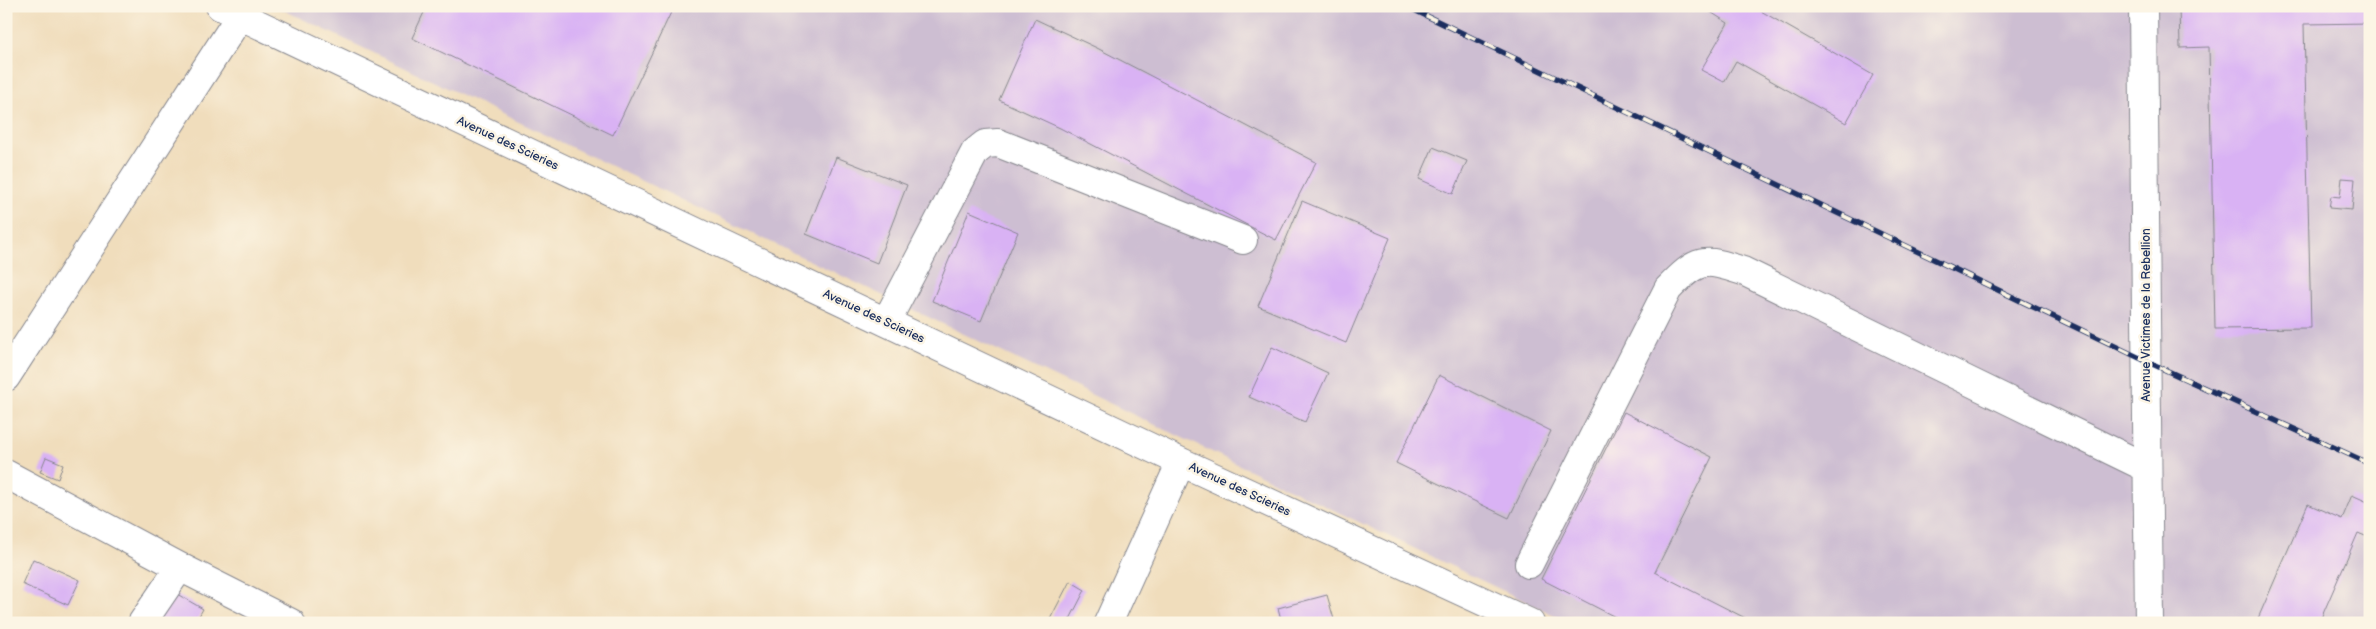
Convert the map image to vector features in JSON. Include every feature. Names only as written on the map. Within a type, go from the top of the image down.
[{"type":"street","name":"Avenue Victimes de la Rebellion","points":[[2143,6],[2149,623]]},
{"type":"street","points":[[6,376],[230,11]]},
{"type":"street","name":"Avenue des Scieries","points":[[230,11],[1181,462],[1530,623]]},
{"type":"street","points":[[886,322],[975,152],[984,144],[998,143],[1243,240]]},
{"type":"street","points":[[1529,564],[1668,289],[1687,269],[1711,261],[1743,271],[2147,468]]},
{"type":"street","points":[[1108,623],[1181,462]]},
{"type":"street","points":[[6,474],[180,567],[291,623]]},
{"type":"street","points":[[142,623],[180,567]]},
{"type":"shaded area","points":[[275,6],[2370,6],[2370,623],[1571,623]]},
{"type":"building","points":[[427,6],[674,6],[613,135],[412,38]]},
{"type":"building","points":[[1701,6],[1752,6],[1873,75],[1846,123],[1736,61],[1724,82],[1701,70],[1728,23]]},
{"type":"building","points":[[2179,6],[2370,6],[2370,23],[2304,24],[2311,328],[2215,329],[2209,47],[2180,48]]},
{"type":"building","points":[[1035,19],[1097,48],[1316,162],[1276,240],[1060,128],[999,100]]},
{"type":"building","points":[[1433,147],[1467,161],[1453,194],[1419,179]]},
{"type":"building","points":[[836,157],[907,185],[877,263],[806,234]]},
{"type":"building","points":[[2342,178],[2355,179],[2352,210],[2329,208],[2331,196],[2340,197]]},
{"type":"building","points":[[1302,201],[1390,238],[1346,343],[1258,306]]},
{"type":"building","points":[[969,211],[1018,232],[981,321],[932,301]]},
{"type":"building","points":[[1272,347],[1328,373],[1305,422],[1249,397]]},
{"type":"building","points":[[1439,375],[1551,431],[1509,518],[1396,463]]},
{"type":"building","points":[[1624,412],[1712,457],[1655,572],[1755,623],[1627,623],[1541,579]]},
{"type":"building","points":[[46,457],[63,464],[58,479],[40,472]]},
{"type":"building","points":[[2352,495],[2370,503],[2370,538],[2358,533],[2319,623],[2256,623],[2308,504],[2342,519]]},
{"type":"building","points":[[33,559],[80,580],[68,605],[22,584]]},
{"type":"building","points":[[1070,581],[1085,590],[1068,623],[1048,623]]},
{"type":"building","points":[[170,590],[203,609],[195,623],[151,623]]},
{"type":"building","points":[[1327,595],[1335,623],[1282,623],[1278,608]]},
{"type":"railway","points":[[1406,6],[2146,361],[2370,464]]}]
